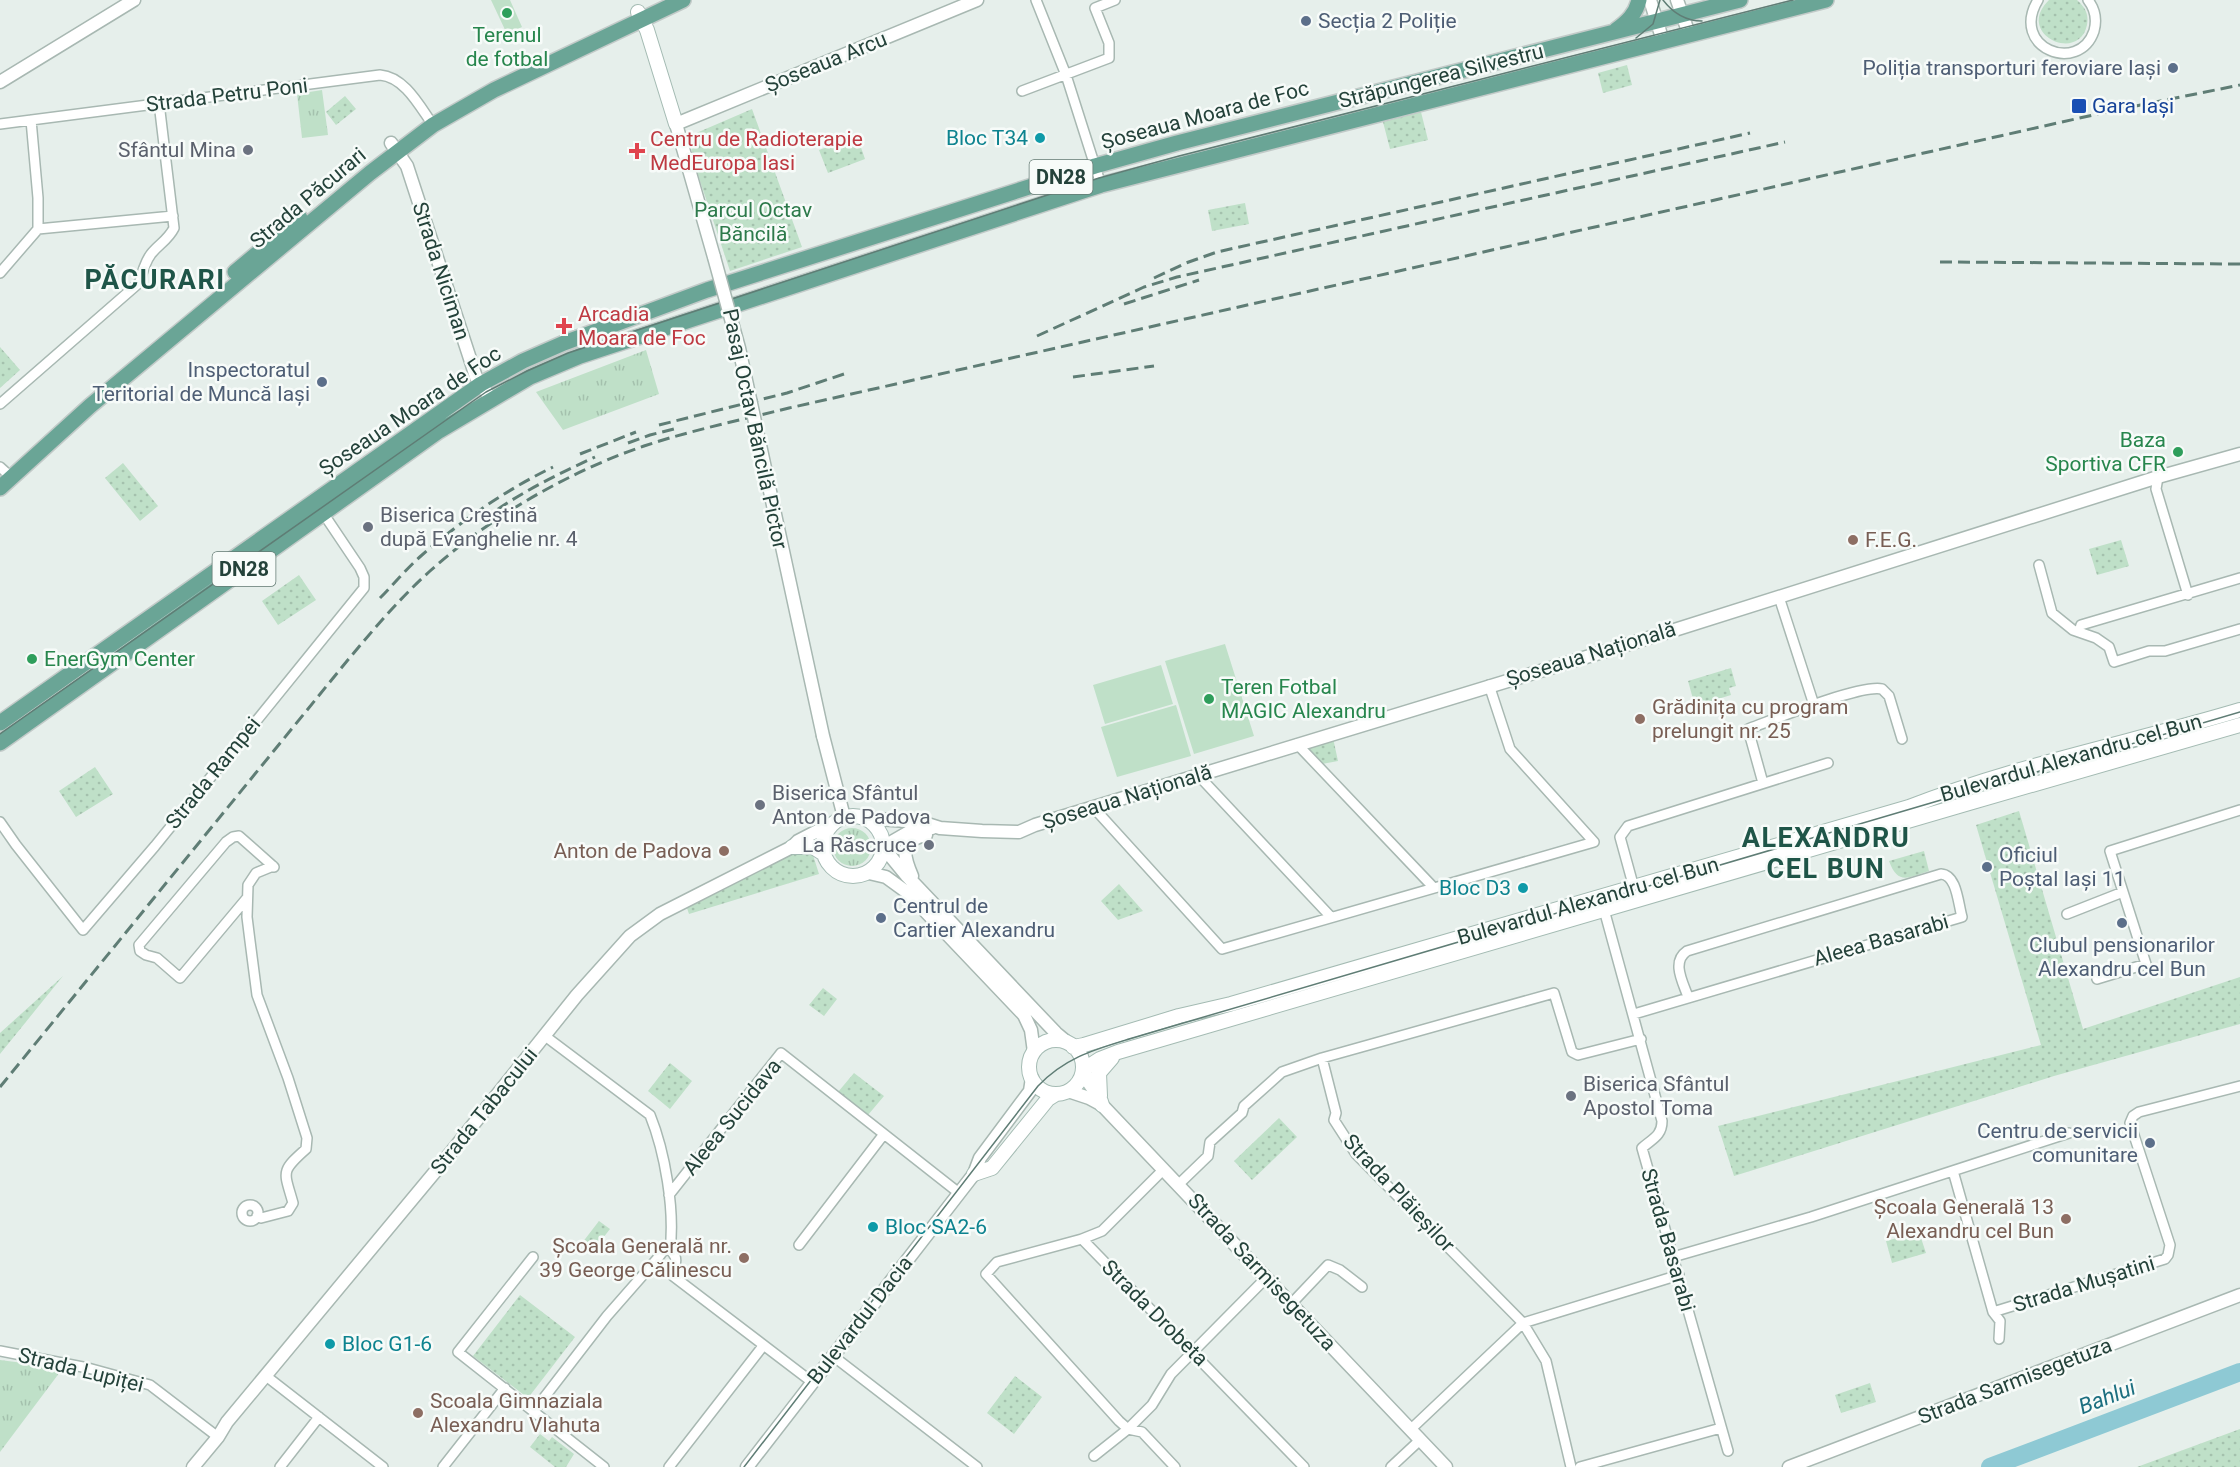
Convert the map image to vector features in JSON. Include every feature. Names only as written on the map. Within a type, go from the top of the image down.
[{"type":"main road","name":"Strada Păcurari","points":[[640,16],[663,0]]},
{"type":"main road","name":"Strada Păcurari","points":[[3,475],[90,406],[394,147],[430,121],[640,16],[683,0]]},
{"type":"main road","points":[[1613,32],[1628,21],[1637,9],[1639,0]]},
{"type":"main road","name":"DN28","points":[[1657,21],[1740,0]]},
{"type":"main road","name":"Străpungerea Silvestru","points":[[490,399],[530,377],[580,356],[1101,185],[1826,0]]},
{"type":"main road","points":[[640,16],[648,30],[676,124]]},
{"type":"main road","name":"Șoseaua Moara de Foc","points":[[0,743],[481,384],[523,361],[564,343],[707,290],[1095,166],[1176,143],[1657,21]]},
{"type":"main road","name":"Șoseaua Moara de Foc","points":[[0,723],[319,507],[490,399]]},
{"type":"main road","name":"Bulevardul Alexandru cel Bun","points":[[1083,1070],[1100,1059],[1118,1052],[1603,904],[1634,888],[1909,807],[1999,775],[2240,710]]},
{"type":"main road","name":"Bulevardul Alexandru cel Bun","points":[[1070,1045],[1084,1046],[1205,1009],[1603,904],[2240,726]]},
{"type":"main road","points":[[844,817],[864,818],[879,832],[883,847],[879,863],[869,873],[855,877],[841,874],[828,863],[824,854],[824,839],[831,824],[844,817]]},
{"type":"main road","points":[[792,847],[807,846],[824,854]]},
{"type":"main road","points":[[1062,1093],[1043,1090],[1032,1078],[1030,1065],[1034,1052],[1049,1041],[1061,1041],[1070,1045],[1080,1055],[1087,1080],[1101,1102]]},
{"type":"main road","points":[[1101,1102],[1099,1073],[1118,1052]]},
{"type":"main road","points":[[974,1174],[992,1168],[1048,1099],[1076,1085],[1083,1070]]},
{"type":"street","points":[[0,82],[134,0]]},
{"type":"street","name":"Șoseaua Arcu","points":[[676,124],[977,0]]},
{"type":"street","points":[[1036,0],[1066,75],[1101,185]]},
{"type":"street","points":[[1022,91],[1109,58],[1109,42],[1095,8],[1115,0]]},
{"type":"street","points":[[1650,0],[1663,41]]},
{"type":"street","points":[[1677,0],[1689,34]]},
{"type":"street","points":[[2037,0],[2030,18],[2033,34],[2046,49],[2061,53],[2077,50],[2090,40],[2095,14],[2088,0]]},
{"type":"street","name":"Strada Petru Poni","points":[[0,124],[380,75],[393,78],[401,85],[414,98],[430,121]]},
{"type":"street","points":[[0,404],[140,282],[151,254],[169,238],[174,228],[159,103]]},
{"type":"street","points":[[0,273],[38,229],[38,198],[31,120]]},
{"type":"street","name":"Pasaj Octav Băncilă Pictor","points":[[676,124],[734,327],[823,736],[844,817]]},
{"type":"street","name":"Strada Niciman","points":[[394,147],[407,166],[474,370],[490,399]]},
{"type":"street","points":[[38,229],[173,216]]},
{"type":"street","name":"Șoseaua Națională","points":[[883,847],[909,832],[940,828],[1019,832],[1035,825],[1297,744],[1665,633],[2158,477],[2240,454]]},
{"type":"street","points":[[2158,477],[2156,489],[2188,595]]},
{"type":"street","name":"Strada Rampei","points":[[0,822],[21,853],[83,930],[155,846],[364,588],[364,577],[360,568],[319,507]]},
{"type":"street","points":[[2039,565],[2052,613],[2073,630],[2096,638],[2109,647],[2114,662],[2149,651],[2165,651],[2240,629]]},
{"type":"street","points":[[2079,632],[2081,626],[2240,578]]},
{"type":"street","points":[[1779,597],[1814,705]]},
{"type":"street","points":[[1093,807],[1222,949],[1594,842],[1510,749],[1489,685]]},
{"type":"street","points":[[1763,783],[1748,729],[1814,705],[1870,688],[1882,688],[1889,696],[1902,739]]},
{"type":"street","points":[[1297,744],[1434,888]]},
{"type":"street","points":[[1634,888],[1620,837],[1628,826],[1828,763]]},
{"type":"street","points":[[1198,775],[1331,917]]},
{"type":"street","points":[[2097,979],[2146,964],[2110,851],[2240,810]]},
{"type":"street","name":"Șoseaua Națională","points":[[864,818],[921,822],[940,828]]},
{"type":"street","name":"Strada Tabacului","points":[[193,1467],[218,1437],[227,1422],[614,952],[637,930],[660,914],[792,847],[798,841],[831,824]]},
{"type":"street","points":[[916,885],[905,858],[907,843],[922,836],[963,830]]},
{"type":"street","points":[[248,898],[180,978],[157,958],[140,951],[139,945],[232,837],[239,836],[274,867],[256,873],[248,885],[248,898],[247,917],[257,994],[288,1078],[306,1138],[306,1149],[286,1168],[285,1175],[293,1203],[288,1210],[261,1218],[257,1216]]},
{"type":"street","points":[[883,847],[916,885],[1070,1045]]},
{"type":"street","points":[[869,873],[886,877],[908,893],[1023,1015],[1031,1030],[1034,1052]]},
{"type":"street","name":"Aleea Basarabi","points":[[1634,1014],[1962,917],[1952,879],[1946,874],[1941,874],[1687,951],[1680,958],[1678,965],[1688,997]]},
{"type":"street","points":[[2067,914],[2123,892]]},
{"type":"street","name":"Strada Basarabi","points":[[1603,904],[1662,1121],[1658,1136],[1642,1148],[1728,1451]]},
{"type":"street","points":[[1179,1184],[1208,1156],[1210,1142],[1242,1113],[1244,1106],[1282,1072],[1322,1058],[1554,993],[1572,1052],[1578,1055],[1641,1039]]},
{"type":"street","points":[[545,1036],[650,1115],[658,1134],[669,1195],[672,1235],[670,1250]]},
{"type":"street","name":"Aleea Sucidava","points":[[669,1195],[781,1053],[959,1193]]},
{"type":"street","name":"Strada Plăieșilor","points":[[1322,1058],[1336,1113],[1334,1120],[1356,1154],[1524,1323],[1546,1360],[1571,1467]]},
{"type":"street","name":"Bulevardul Dacia","points":[[747,1467],[974,1174],[980,1158],[1030,1091],[1032,1078]]},
{"type":"street","name":"Strada Mușatini","points":[[1993,1312],[2165,1259],[2170,1245],[2137,1145],[2131,1119],[2139,1112],[2240,1086]]},
{"type":"street","name":"Strada Sarmisegetuza","points":[[1062,1093],[1101,1102],[1446,1467]]},
{"type":"street","points":[[1673,1257],[1812,1217],[2069,1132]]},
{"type":"street","points":[[799,1245],[884,1134]]},
{"type":"street","name":"Strada Drobeta","points":[[1164,1169],[1102,1231],[1082,1239],[1304,1467]]},
{"type":"street","name":"Strada Mușatini","points":[[1953,1171],[1993,1312],[2000,1321],[1999,1339]]},
{"type":"street","points":[[1082,1239],[997,1262],[986,1274],[1128,1429],[1142,1432],[1175,1467]]},
{"type":"street","points":[[533,1412],[607,1316],[664,1250],[670,1250],[675,1254],[675,1265],[668,1269]]},
{"type":"street","points":[[533,1257],[458,1352],[604,1467]]},
{"type":"street","points":[[657,1259],[658,1264],[668,1269],[763,1346],[812,1382]]},
{"type":"street","points":[[1292,1303],[1328,1265],[1340,1270],[1362,1287]]},
{"type":"street","points":[[1410,1430],[1524,1323],[1679,1275]]},
{"type":"street","points":[[1094,1456],[1128,1429],[1152,1405],[1171,1374],[1267,1277]]},
{"type":"street","name":"Strada Sarmisegetuza","points":[[1789,1467],[2240,1295]]},
{"type":"street","points":[[669,1467],[763,1346]]},
{"type":"street","name":"Strada Lupiței","points":[[0,1351],[88,1368],[150,1385],[218,1437]]},
{"type":"street","points":[[833,1356],[977,1467]]},
{"type":"street","points":[[266,1376],[383,1467]]},
{"type":"street","points":[[443,1467],[505,1388]]},
{"type":"street","points":[[280,1467],[319,1417]]},
{"type":"street","points":[[1580,1467],[1721,1428]]},
{"type":"street","points":[[1391,1467],[1420,1440]]},
{"type":"green space","name":"Terenul de fotbal","points":[[491,0],[510,0],[522,27],[507,34]]},
{"type":"green space","points":[[2049,0],[2077,0],[2082,5],[2087,14],[2087,25],[2082,37],[2073,42],[2062,43],[2052,40],[2044,33],[2039,24],[2040,12]]},
{"type":"green space","points":[[1627,65],[1632,85],[1603,93],[1598,73]]},
{"type":"green space","points":[[322,90],[328,135],[302,138],[297,94]]},
{"type":"green space","points":[[345,96],[356,109],[336,125],[326,112]]},
{"type":"green space","name":"Parcul Octav Băncilă","points":[[752,109],[802,247],[730,271],[693,160],[691,146],[694,134]]},
{"type":"green space","points":[[1421,112],[1428,140],[1390,149],[1383,122]]},
{"type":"green space","points":[[857,136],[865,159],[828,173],[819,150]]},
{"type":"green space","points":[[1245,203],[1249,224],[1212,231],[1208,210]]},
{"type":"green space","points":[[0,347],[20,370],[0,388]]},
{"type":"green space","points":[[646,350],[659,394],[563,430],[536,392]]},
{"type":"green space","points":[[123,463],[158,506],[140,521],[105,478]]},
{"type":"green space","points":[[2121,540],[2129,566],[2097,575],[2089,549]]},
{"type":"green space","points":[[299,575],[316,600],[278,625],[262,601]]},
{"type":"green space","name":"Teren Fotbal MAGIC Alexandru","points":[[1225,644],[1254,736],[1194,754],[1165,661]]},
{"type":"green space","points":[[1161,665],[1173,704],[1105,724],[1093,685]]},
{"type":"green space","points":[[1731,668],[1736,686],[1729,688],[1731,695],[1695,706],[1688,681]]},
{"type":"green space","points":[[1176,705],[1191,756],[1117,777],[1101,727]]},
{"type":"green space","points":[[1333,738],[1338,761],[1322,764],[1308,749],[1312,742]]},
{"type":"green space","points":[[95,767],[113,794],[76,817],[59,791]]},
{"type":"green space","points":[[2019,811],[2083,1029],[2240,977],[2240,1024],[2054,1076],[1734,1176],[1718,1126],[2041,1045],[1976,825]]},
{"type":"green space","points":[[852,828],[865,834],[871,847],[865,860],[852,866],[839,860],[833,847],[839,834]]},
{"type":"green space","points":[[1924,851],[1929,871],[1905,878],[1900,877],[1892,869],[1889,861]]},
{"type":"green space","points":[[797,852],[813,855],[819,874],[689,914],[687,908]]},
{"type":"green space","points":[[1119,884],[1143,911],[1118,920],[1101,901]]},
{"type":"green space","points":[[63,976],[0,1054],[0,1033]]},
{"type":"green space","points":[[823,988],[837,999],[824,1016],[809,1005]]},
{"type":"green space","points":[[670,1063],[692,1081],[670,1109],[648,1091]]},
{"type":"green space","points":[[854,1073],[884,1096],[868,1115],[838,1092]]},
{"type":"green space","points":[[1279,1118],[1297,1137],[1252,1180],[1234,1161]]},
{"type":"green space","points":[[599,1221],[610,1229],[592,1252],[582,1243]]},
{"type":"green space","points":[[1919,1232],[1926,1253],[1892,1263],[1886,1241]]},
{"type":"green space","points":[[520,1295],[575,1337],[528,1398],[473,1356]]},
{"type":"green space","points":[[0,1360],[46,1366],[60,1372],[0,1452]]},
{"type":"green space","points":[[1015,1376],[1042,1397],[1014,1434],[987,1413]]},
{"type":"green space","points":[[1870,1383],[1876,1402],[1841,1413],[1835,1395]]},
{"type":"green space","points":[[2240,1429],[2240,1467],[2137,1467]]},
{"type":"green space","points":[[540,1434],[549,1441],[552,1437],[574,1454],[566,1467],[555,1467],[530,1447]]},
{"type":"waterway","name":"Bahlui","points":[[1990,1467],[2240,1372]]},
{"type":"tram line","points":[[1636,38],[1653,24],[1660,0]]},
{"type":"tram line","points":[[1663,0],[1680,15],[1690,20],[1702,21]]},
{"type":"tram line","points":[[0,734],[486,392],[568,353],[1099,178],[1793,0]]},
{"type":"tram line","points":[[744,1467],[1038,1086],[1059,1068],[1080,1056],[1129,1039],[2240,712]]},
{"type":"railway","points":[[0,1087],[347,661],[397,604],[430,571],[478,532],[531,498],[587,469],[662,440],[789,408],[2111,111],[2240,85]]},
{"type":"railway","points":[[1154,278],[1217,252],[1750,133]]},
{"type":"railway","points":[[1037,336],[1144,287],[1177,277],[1785,142]]},
{"type":"railway","points":[[1940,262],[2240,264]]},
{"type":"railway","points":[[1124,304],[1199,280]]},
{"type":"railway","points":[[1073,377],[1154,366]]},
{"type":"railway","points":[[659,425],[787,393],[844,374]]},
{"type":"railway","points":[[628,443],[674,429]]},
{"type":"railway","points":[[580,454],[636,432]]},
{"type":"railway","points":[[483,520],[523,493],[595,457]]},
{"type":"railway","points":[[380,598],[416,560],[437,542],[485,506],[553,467]]},
{"type":"place","name":"Terenul de fotbal","points":[[507,13]]},
{"type":"place","name":"Secția 2 Poliție","points":[[1306,21]]},
{"type":"place","name":"Poliția transporturi feroviare Iași","points":[[2173,68]]},
{"type":"place","name":"Gara Iași","points":[[2079,106]]},
{"type":"place","name":"Bloc T34","points":[[1040,138]]},
{"type":"place","name":"Sfântul Mina","points":[[248,150]]},
{"type":"place","name":"Centru de Radioterapie MedEuropa Iasi","points":[[637,151]]},
{"type":"place","name":"Arcadia Moara de Foc","points":[[564,326]]},
{"type":"place","name":"Inspectoratul Teritorial de Muncă Iași","points":[[322,382]]},
{"type":"place","name":"Baza Sportiva CFR","points":[[2178,452]]},
{"type":"place","name":"Biserica Creștină după Evanghelie nr. 4","points":[[368,527]]},
{"type":"place","name":"F.E.G.","points":[[1853,540]]},
{"type":"place","name":"EnerGym Center","points":[[32,659]]},
{"type":"place","name":"Teren Fotbal MAGIC Alexandru","points":[[1209,699]]},
{"type":"place","name":"Grădinița cu program prelungit nr. 25","points":[[1640,719]]},
{"type":"place","name":"Biserica Sfântul Anton de Padova","points":[[760,805]]},
{"type":"place","name":"La Răscruce","points":[[929,845]]},
{"type":"place","name":"Anton de Padova","points":[[724,851]]},
{"type":"place","name":"Oficiul Poștal Iași 11","points":[[1987,867]]},
{"type":"place","name":"Bloc D3","points":[[1523,888]]},
{"type":"place","name":"Centrul de Cartier Alexandru","points":[[881,918]]},
{"type":"place","name":"Clubul pensionarilor Alexandru cel Bun","points":[[2122,923]]},
{"type":"place","name":"Biserica Sfântul Apostol Toma","points":[[1571,1096]]},
{"type":"place","name":"Centru de servicii comunitare","points":[[2150,1143]]},
{"type":"place","name":"Școala Generală 13 Alexandru cel Bun","points":[[2066,1219]]},
{"type":"place","name":"Bloc SA2-6","points":[[873,1227]]},
{"type":"place","name":"Școala Generală nr. 39 George Călinescu","points":[[744,1258]]},
{"type":"place","name":"Bloc G1-6","points":[[330,1344]]},
{"type":"place","name":"Scoala Gimnaziala Alexandru Vlahuta","points":[[418,1413]]},
{"type":"district","name":"PĂCURARI","points":[[155,280]]},
{"type":"district","name":"ALEXANDRU CEL BUN","points":[[1826,854]]}]
